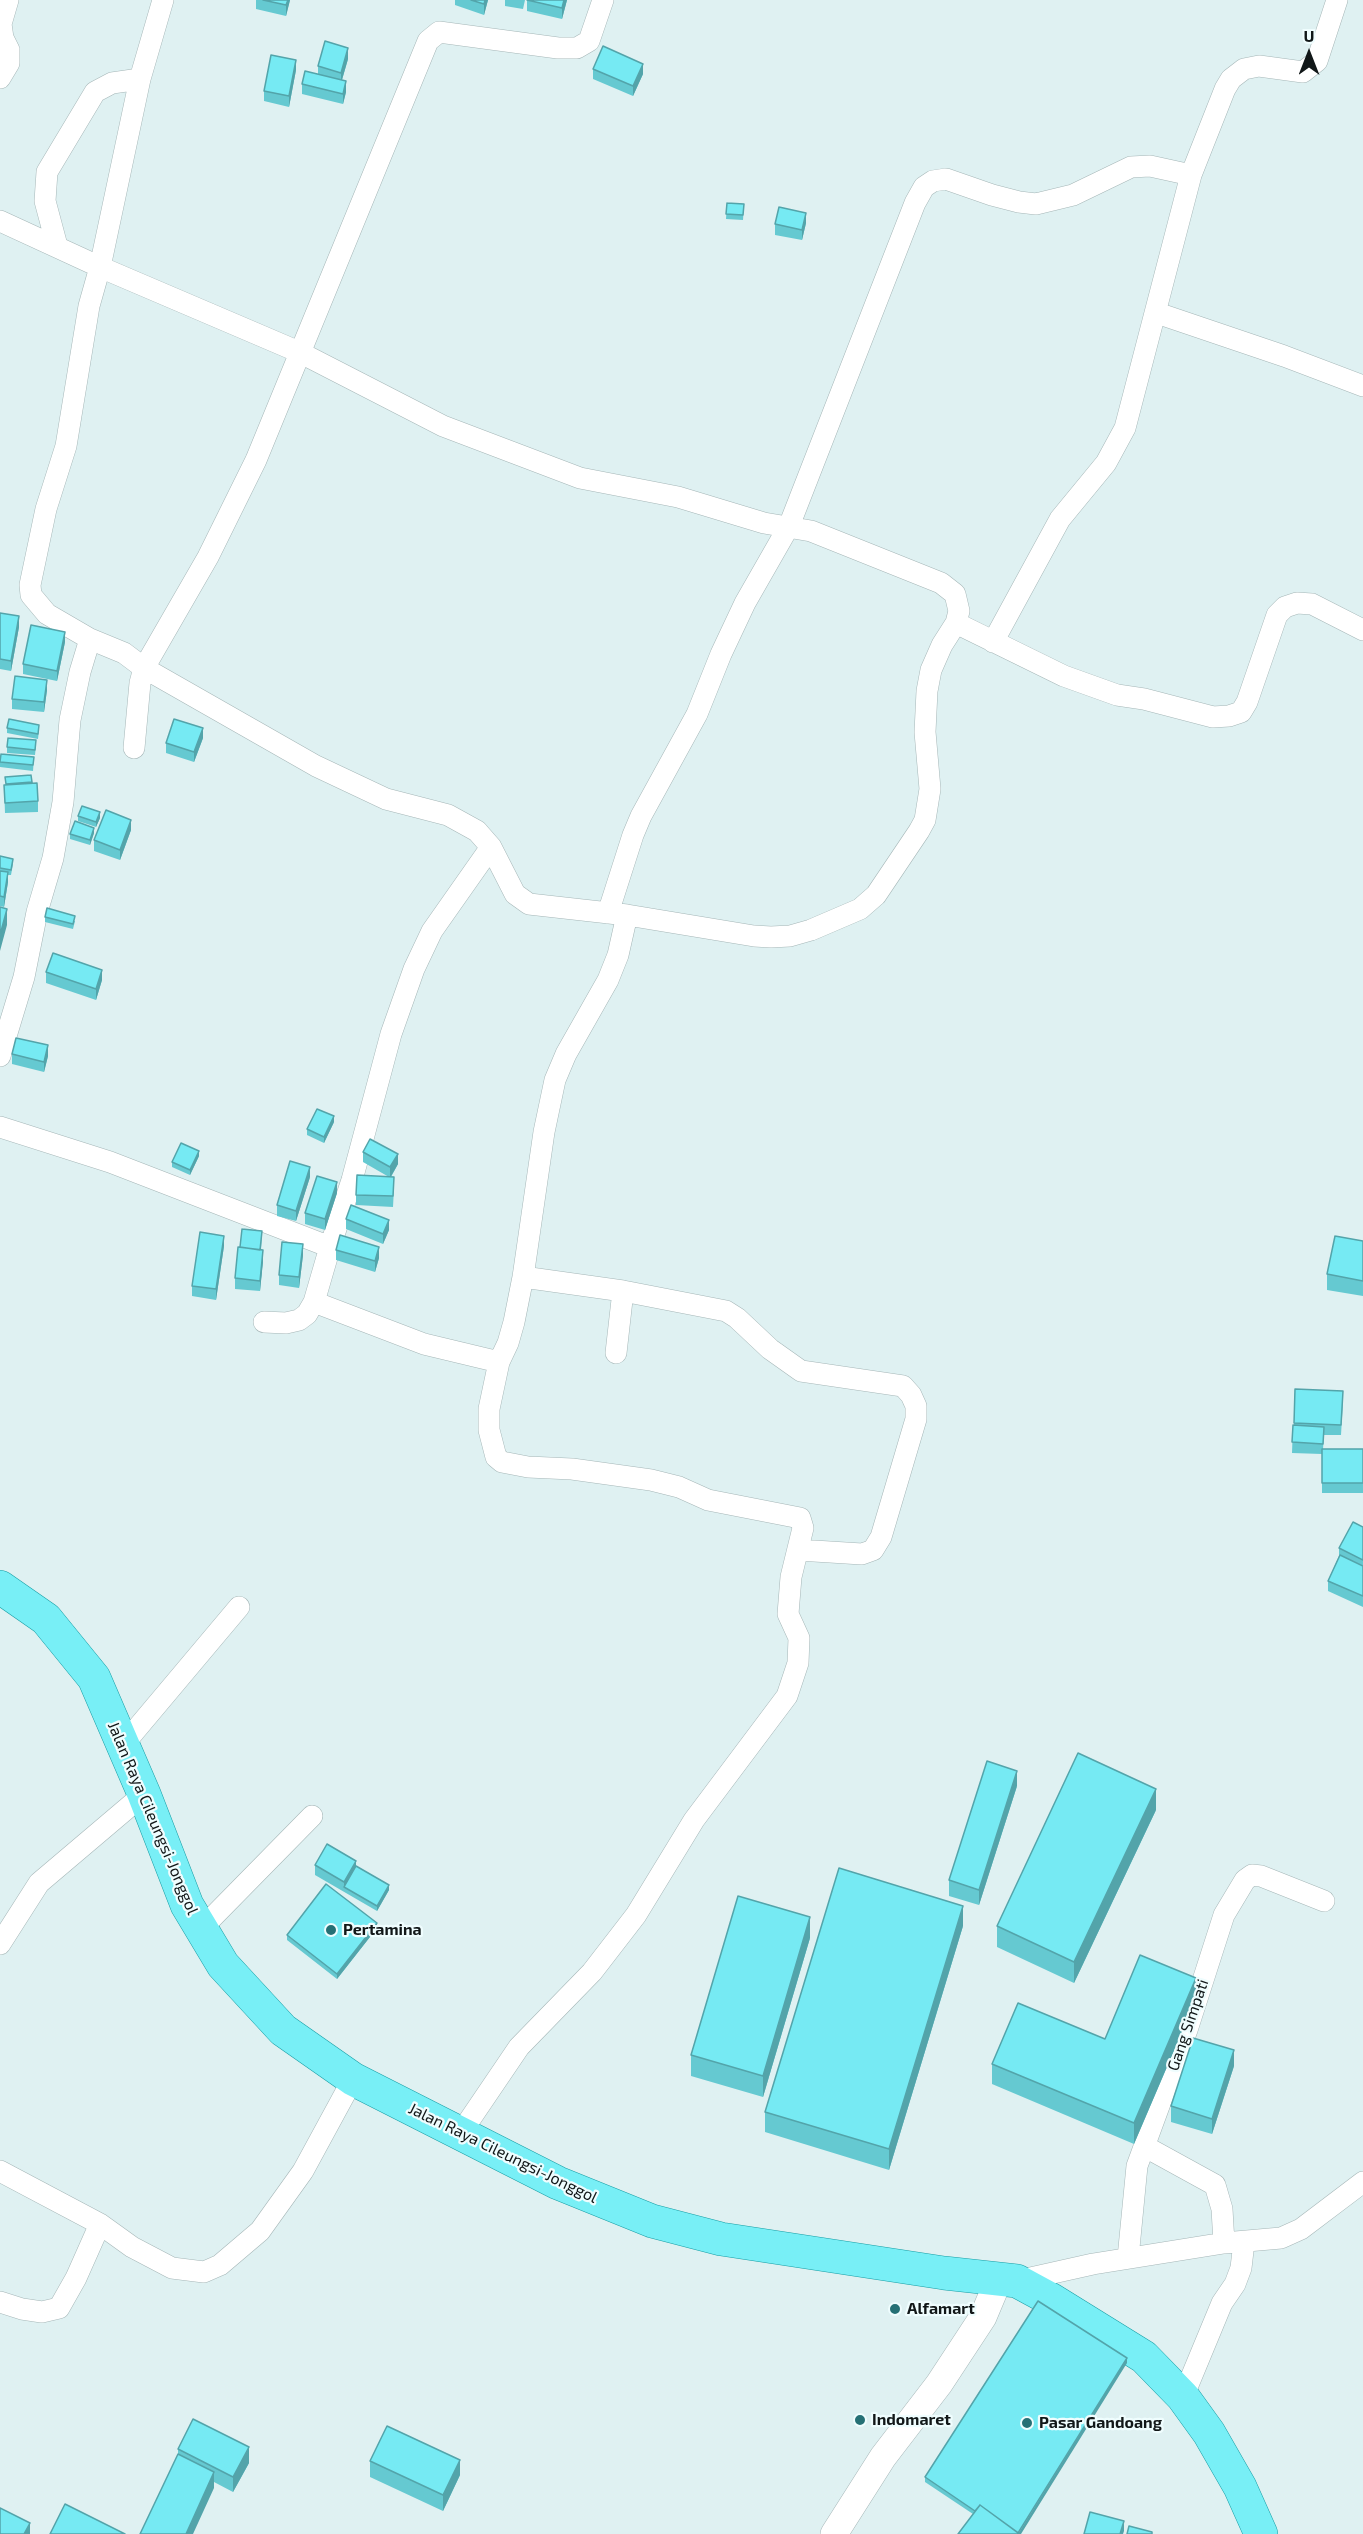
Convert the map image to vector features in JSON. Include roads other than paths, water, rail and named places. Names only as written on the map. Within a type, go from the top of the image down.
[{"type":"main road","name":"Jalan Raya Cileungsi-Jonggol","points":[[0,1587],[46,1619],[94,1678],[144,1794],[187,1905],[223,1965],[283,2030],[352,2079],[558,2183],[663,2224],[721,2239],[944,2273],[1008,2280],[1062,2305],[1144,2357],[1183,2397],[1209,2433],[1240,2487],[1261,2534]]},
{"type":"street","points":[[0,78],[9,63],[9,50],[3,38],[2,24],[8,0]]},
{"type":"street","points":[[0,221],[100,267],[299,352],[443,426],[580,478],[678,497],[764,522],[801,528],[832,538],[941,583],[955,594],[959,611],[956,623],[942,645],[932,670],[927,691],[925,732],[930,789],[925,820],[876,895],[860,909],[790,936],[754,936],[618,914],[546,907],[520,900],[505,878],[491,847],[477,831],[448,815],[386,799],[316,766],[144,668],[124,653],[90,639],[47,614],[31,595],[30,585],[46,509],[66,446],[89,306],[100,267],[140,79],[163,0]]},
{"type":"street","points":[[134,748],[140,683],[144,668],[208,557],[256,460],[430,38],[439,32],[558,48],[577,48],[589,41],[603,0]]},
{"type":"street","points":[[993,642],[1060,519],[1106,463],[1125,428],[1157,313],[1191,175],[1225,89],[1231,79],[1244,69],[1259,66],[1302,72],[1317,61],[1337,0]]},
{"type":"street","points":[[57,246],[45,201],[48,172],[95,92],[112,83],[140,79]]},
{"type":"street","points":[[460,2134],[519,2047],[592,1972],[636,1916],[694,1820],[787,1696],[798,1663],[799,1638],[788,1614],[791,1577],[802,1522],[800,1518],[708,1500],[679,1487],[651,1480],[502,1462],[493,1451],[489,1430],[489,1409],[499,1362],[514,1322],[544,1132],[555,1080],[566,1054],[608,980],[618,955],[618,914],[633,835],[641,816],[697,714],[745,603],[789,526],[915,203],[924,187],[933,181],[946,179],[1001,197],[1036,204],[1073,195],[1131,168],[1150,166],[1191,175]]},
{"type":"street","points":[[1157,313],[1284,356],[1363,386]]},
{"type":"street","points":[[956,623],[1064,676],[1117,695],[1144,699],[1214,717],[1229,716],[1240,712],[1247,702],[1277,615],[1285,607],[1297,603],[1312,604],[1363,630]]},
{"type":"street","points":[[0,1056],[24,977],[37,912],[52,858],[63,802],[70,720],[90,639]]},
{"type":"street","points":[[264,1322],[286,1323],[299,1320],[308,1314],[314,1302],[351,1180],[391,1034],[414,969],[432,931],[491,847]]},
{"type":"street","points":[[0,1127],[110,1162],[330,1247]]},
{"type":"street","points":[[523,1276],[623,1291],[726,1311],[737,1318],[770,1349],[801,1371],[903,1386],[911,1395],[916,1407],[916,1419],[881,1538],[873,1550],[862,1554],[798,1550]]},
{"type":"street","points":[[616,1353],[623,1291]]},
{"type":"street","points":[[314,1302],[424,1344],[499,1362]]},
{"type":"street","points":[[123,1745],[239,1607]]},
{"type":"street","points":[[0,1944],[39,1883],[144,1794]]},
{"type":"street","points":[[201,1929],[312,1816]]},
{"type":"street","name":"Gang Simpati","points":[[1128,2258],[1137,2166],[1187,2030],[1224,1915],[1245,1880],[1252,1875],[1261,1876],[1324,1901]]},
{"type":"street","points":[[0,2171],[100,2224],[132,2247],[172,2268],[204,2272],[220,2265],[260,2231],[303,2171],[352,2079]]},
{"type":"street","points":[[1144,2146],[1215,2185],[1241,2268],[1235,2284],[1222,2303],[1183,2397]]},
{"type":"street","points":[[834,2534],[883,2457],[939,2384],[1008,2280],[1128,2258],[1281,2238],[1301,2229],[1363,2182]]},
{"type":"street","points":[[0,2302],[42,2312],[59,2308],[76,2278],[100,2224]]},
{"type":"place","name":"Pertamina","points":[[331,1930]]},
{"type":"place","name":"Alfamart","points":[[895,2309]]},
{"type":"place","name":"Indomaret","points":[[860,2420]]},
{"type":"place","name":"Pasar Gandoang","points":[[1027,2423]]}]
